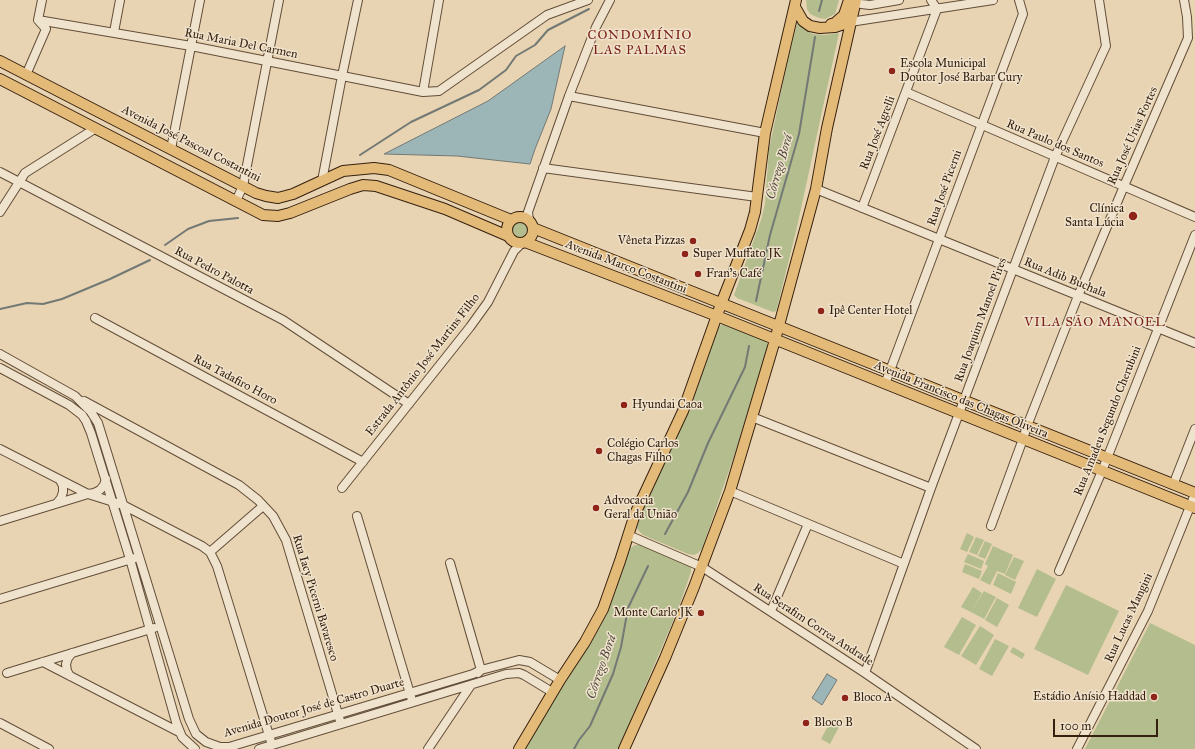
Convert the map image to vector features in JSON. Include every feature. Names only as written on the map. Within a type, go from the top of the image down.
[{"type":"main road","points":[[624,749],[665,658],[702,567],[730,491],[779,327],[816,189],[827,128],[850,22],[853,0]]},
{"type":"main road","points":[[818,28],[835,23],[841,19],[853,0]]},
{"type":"main road","points":[[796,4],[803,21],[810,26],[818,28],[835,27],[850,22]]},
{"type":"main road","points":[[519,749],[552,692],[585,642],[603,609],[635,514],[683,411],[721,304],[750,230],[755,212],[765,133],[796,4]]},
{"type":"main road","name":"Avenida José Pascoal Costantini","points":[[0,61],[261,194],[278,198],[293,194],[343,171],[374,168],[389,170],[524,220]]},
{"type":"main road","points":[[20,89],[26,75]]},
{"type":"main road","points":[[0,79],[263,215],[278,216],[302,209],[363,185],[376,186],[445,210],[509,238]]},
{"type":"main road","points":[[509,238],[507,227],[524,220],[532,236],[520,246]]},
{"type":"main road","name":"Avenida Marco Costantini","points":[[524,220],[721,304]]},
{"type":"main road","name":"Avenida Marco Costantini","points":[[509,238],[520,246],[717,316]]},
{"type":"main road","points":[[694,308],[700,295]]},
{"type":"main road","name":"Avenida Francisco das Chagas Oliveira","points":[[721,304],[964,400],[1195,494]]},
{"type":"main road","name":"Avenida Francisco das Chagas Oliveira","points":[[717,316],[1192,507]]},
{"type":"street","points":[[26,75],[46,29],[38,20],[42,0]]},
{"type":"street","points":[[114,32],[120,0]]},
{"type":"street","points":[[171,149],[200,0]]},
{"type":"street","points":[[236,201],[243,186],[279,0]]},
{"type":"street","points":[[322,181],[358,0]]},
{"type":"street","points":[[423,92],[440,0]]},
{"type":"street","name":"Rua Maria Del Carmen","points":[[38,20],[114,32],[267,60],[423,92],[439,91],[547,15],[588,0]]},
{"type":"street","points":[[524,220],[569,96],[596,27],[610,0]]},
{"type":"street","points":[[853,0],[861,4],[870,5],[899,0]]},
{"type":"street","points":[[931,0],[937,9]]},
{"type":"street","points":[[850,22],[993,0]]},
{"type":"street","name":"Rua José Picerni","points":[[885,384],[1023,14],[1019,0]]},
{"type":"street","name":"Rua Joaquim Manoel Pires","points":[[865,673],[931,488],[1055,157],[1106,46],[1100,0]]},
{"type":"street","name":"Rua José Urias Fortes","points":[[991,526],[1024,439],[1027,426],[1078,296],[1124,186],[1191,40],[1184,0]]},
{"type":"street","name":"Rua José Agrelli","points":[[862,208],[937,9]]},
{"type":"street","name":"Rua Paulo dos Santos","points":[[906,92],[1195,217]]},
{"type":"street","points":[[569,96],[765,133]]},
{"type":"street","points":[[0,212],[25,173],[96,128]]},
{"type":"street","points":[[326,163],[329,169],[337,174]]},
{"type":"street","points":[[543,168],[757,197]]},
{"type":"street","name":"Rua Pedro Palotta","points":[[0,172],[283,320],[409,404]]},
{"type":"street","name":"Rua Adib Buchala","points":[[816,189],[1195,343]]},
{"type":"street","name":"Rua Amadeu Segundo Cherubini","points":[[1060,571],[1102,471],[1195,235]]},
{"type":"street","name":"Estrada Antônio José Martins Filho","points":[[342,488],[488,302],[520,246]]},
{"type":"street","name":"Rua Tadafiro Horo","points":[[95,318],[363,462]]},
{"type":"street","name":"Avenida Doutor José de Castro Duarte","points":[[0,354],[75,396],[91,412],[98,423],[189,719],[196,734],[202,740],[222,748],[229,747],[473,674],[481,670],[519,660]]},
{"type":"street","points":[[0,368],[69,405],[84,418],[91,433],[106,479],[179,732],[182,737],[195,749]]},
{"type":"street","name":"Rua Iacy Picerni Bavaresco","points":[[75,396],[239,485],[258,500],[273,516],[286,540],[342,724]]},
{"type":"street","points":[[84,418],[91,412],[100,410]]},
{"type":"street","points":[[752,417],[931,488]]},
{"type":"street","points":[[101,430],[105,422],[114,418]]},
{"type":"street","points":[[1173,485],[1195,429]]},
{"type":"street","points":[[0,449],[88,494],[123,505],[202,546],[210,552],[217,566],[272,745]]},
{"type":"street","points":[[0,521],[94,493],[100,490],[106,479]]},
{"type":"street","points":[[57,504],[63,492],[63,486],[60,480]]},
{"type":"street","points":[[730,491],[904,564]]},
{"type":"street","name":"Rua Lucas Mangini","points":[[1077,749],[1148,611],[1192,507],[1195,494]]},
{"type":"street","points":[[210,552],[263,506]]},
{"type":"street","points":[[357,516],[413,703]]},
{"type":"street","points":[[130,528],[136,520],[142,517],[147,517]]},
{"type":"street","points":[[771,611],[808,524]]},
{"type":"street","name":"Rua Serafim Correa Andrade","points":[[628,536],[702,567],[865,673],[976,749]]},
{"type":"street","points":[[0,599],[139,556]]},
{"type":"street","points":[[428,749],[481,670],[450,563]]},
{"type":"street","points":[[7,673],[161,626]]},
{"type":"street","points":[[70,676],[66,664],[72,653]]},
{"type":"street","points":[[552,692],[519,673],[519,660],[530,662],[560,680]]},
{"type":"street","points":[[43,662],[179,732]]},
{"type":"street","name":"Avenida Doutor José de Castro Duarte","points":[[259,749],[506,674],[519,673]]},
{"type":"street","points":[[165,724],[189,719]]},
{"type":"street","points":[[0,723],[49,749]]},
{"type":"green space","points":[[806,0],[839,0],[835,14],[825,19],[810,14],[807,9]]},
{"type":"green space","points":[[797,23],[805,30],[813,34],[825,35],[839,33],[797,227],[777,308],[776,311],[773,312],[737,298],[734,295],[761,220],[765,204],[769,149]]},
{"type":"green space","points":[[515,221],[523,221],[528,226],[526,237],[523,239],[515,239],[510,234],[510,226]]},
{"type":"green space","points":[[723,324],[766,341],[768,345],[735,453],[703,546],[698,553],[694,555],[688,554],[643,535],[638,530],[636,525],[718,327]]},
{"type":"green space","points":[[967,533],[974,537],[967,552],[960,549]]},
{"type":"green space","points":[[976,537],[984,540],[977,555],[969,552]]},
{"type":"green space","points":[[985,541],[992,544],[985,559],[978,556]]},
{"type":"green space","points":[[635,545],[643,545],[689,565],[691,572],[677,612],[618,749],[526,749],[554,698],[601,622],[613,598],[629,549]]},
{"type":"green space","points":[[993,546],[1013,555],[1005,574],[997,571],[990,585],[980,580],[988,566],[985,564]]},
{"type":"green space","points":[[968,554],[984,561],[981,569],[964,562]]},
{"type":"green space","points":[[1014,557],[1024,561],[1015,580],[1005,575]]},
{"type":"green space","points":[[965,564],[982,571],[979,579],[962,572]]},
{"type":"green space","points":[[1037,569],[1056,579],[1037,617],[1018,608]]},
{"type":"green space","points":[[998,573],[1016,582],[1011,594],[993,585]]},
{"type":"green space","points":[[1066,585],[1119,611],[1088,675],[1034,649]]},
{"type":"green space","points":[[973,587],[982,593],[971,612],[961,607]]},
{"type":"green space","points":[[984,591],[996,597],[984,619],[971,612]]},
{"type":"green space","points":[[997,598],[1009,605],[997,627],[985,620]]},
{"type":"green space","points":[[962,617],[976,625],[959,655],[944,647]]},
{"type":"green space","name":"Estádio Anísio Haddad","points":[[1150,623],[1195,645],[1195,749],[1085,749]]},
{"type":"green space","points":[[980,626],[994,635],[976,665],[961,656]]},
{"type":"green space","points":[[995,639],[1009,646],[992,676],[979,669]]},
{"type":"green space","points":[[1013,647],[1025,654],[1022,659],[1010,652]]},
{"type":"green space","points":[[831,720],[840,725],[830,744],[821,739]]},
{"type":"water","points":[[565,46],[551,109],[530,164],[457,156],[384,154],[488,101]]},
{"type":"water","points":[[827,674],[837,680],[822,705],[812,698]]},
{"type":"waterway","name":"Córrego Borá","points":[[819,11],[822,0]]},
{"type":"waterway","points":[[360,155],[411,122],[479,90],[506,70],[516,56],[535,45],[548,30],[589,9]]},
{"type":"waterway","name":"Córrego Borá","points":[[756,301],[770,235],[799,134],[815,37]]},
{"type":"waterway","points":[[165,245],[188,229],[209,221],[238,218]]},
{"type":"waterway","points":[[0,309],[27,303],[43,304],[62,299],[150,260]]},
{"type":"waterway","name":"Córrego Borá","points":[[665,534],[688,492],[708,443],[745,367],[749,346]]},
{"type":"waterway","name":"Córrego Borá","points":[[574,749],[590,726],[613,674],[621,647],[628,608],[648,566]]},
{"type":"place","name":"Escola Municipal Doutor José Barbar Cury","points":[[892,71]]},
{"type":"place","name":"Clínica Santa Lúcia","points":[[1133,216]]},
{"type":"place","name":"Vêneta Pizzas","points":[[693,241]]},
{"type":"place","name":"Super Muffato JK","points":[[685,254]]},
{"type":"place","name":"Fran's Café","points":[[698,274]]},
{"type":"place","name":"Ipê Center Hotel","points":[[821,311]]},
{"type":"place","name":"Hyundai Caoa","points":[[624,405]]},
{"type":"place","name":"Colégio Carlos Chagas Filho","points":[[599,451]]},
{"type":"place","name":"Advocacia Geral da União","points":[[596,508]]},
{"type":"place","name":"Monte Carlo JK","points":[[701,613]]},
{"type":"place","name":"Estádio Anísio Haddad","points":[[1154,697]]},
{"type":"place","name":"Bloco A","points":[[845,698]]},
{"type":"place","name":"Bloco B","points":[[806,723]]},
{"type":"district","name":"CONDOMÍNIO LAS PALMAS","points":[[640,44]]},
{"type":"district","name":"VILA SÃO MANOEL","points":[[1095,323]]}]
